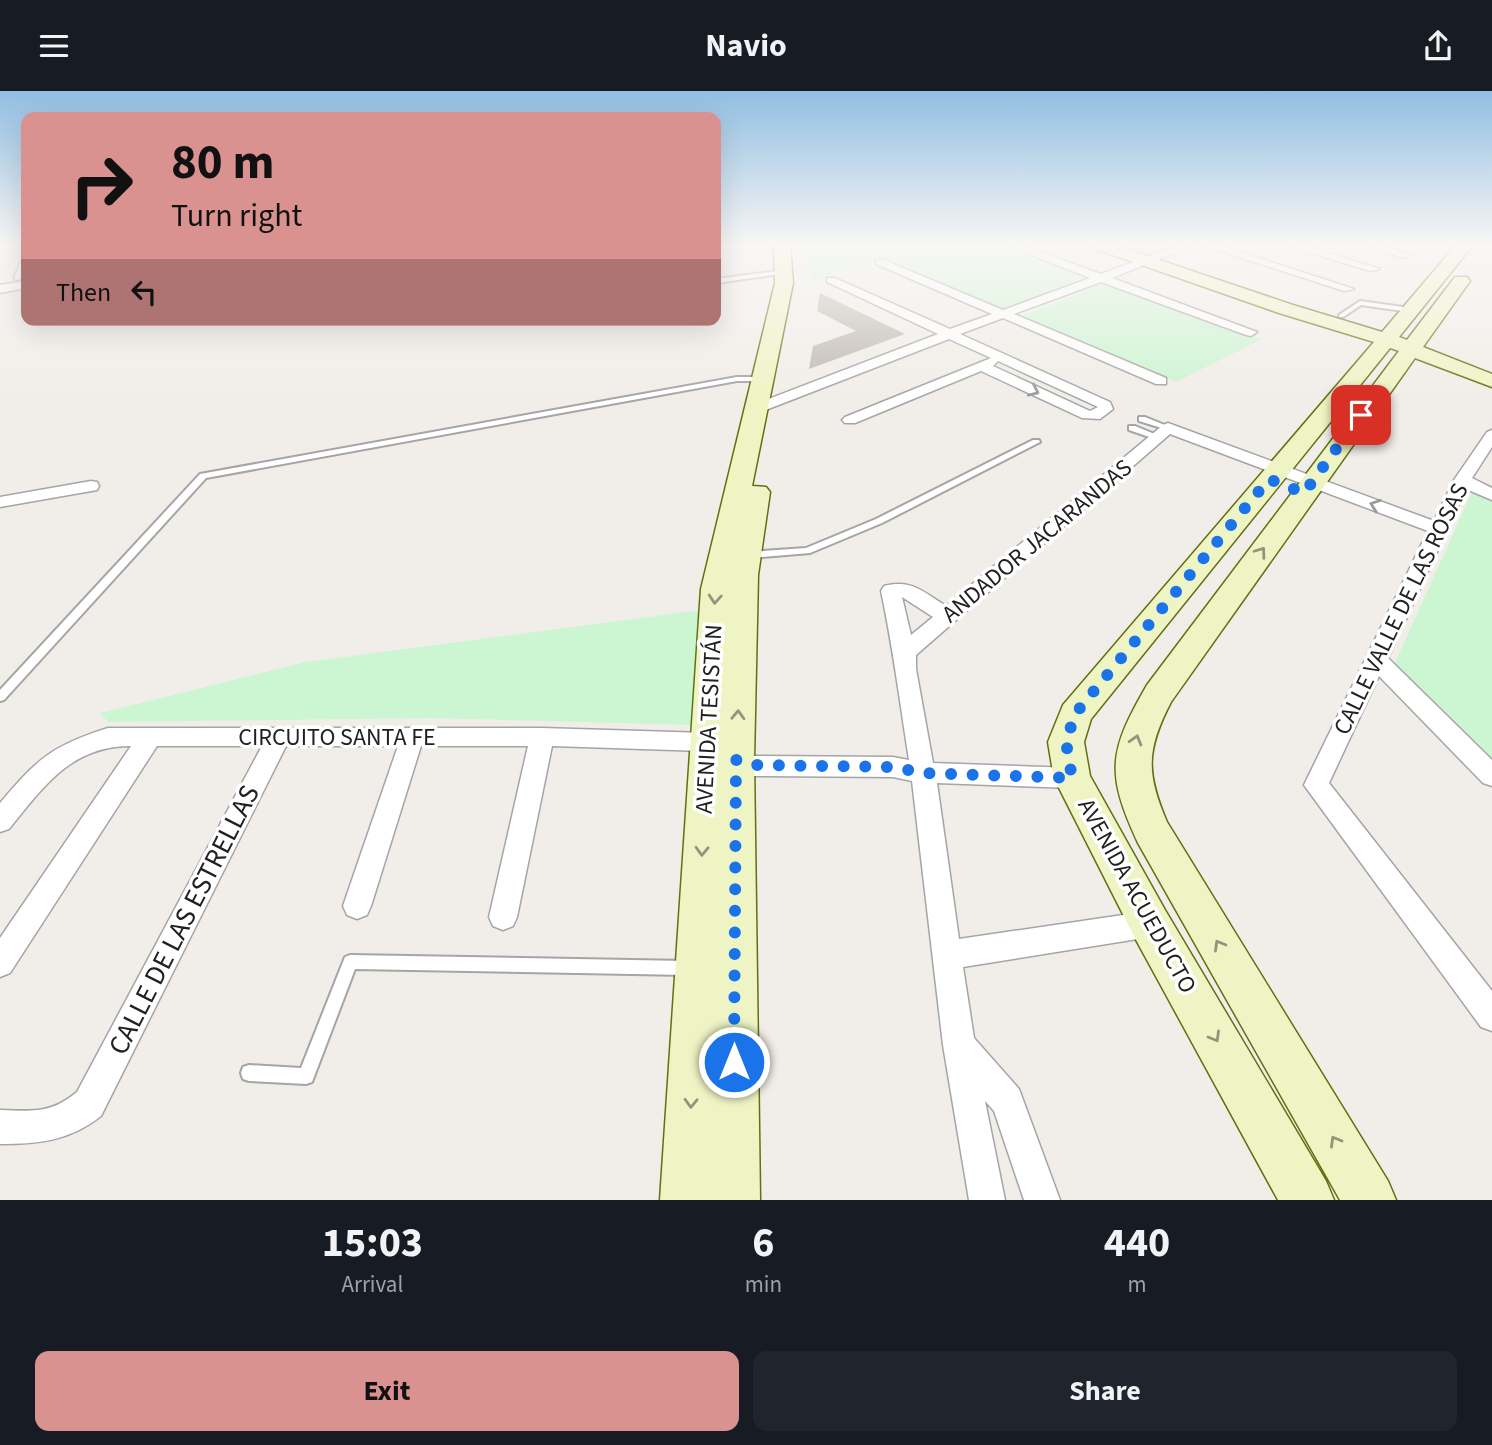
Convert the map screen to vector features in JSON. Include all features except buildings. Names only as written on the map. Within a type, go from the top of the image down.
[{"type":"street","name":"AVENIDA TESISTÁN","points":[[733,1200],[736,760],[734,554],[765,397],[797,297]]},
{"type":"street","points":[[868,297],[1105,405],[1106,409],[1095,416],[1087,415],[981,366]]},
{"type":"street","points":[[962,297],[1161,381]]},
{"type":"street","points":[[765,397],[1050,297]]},
{"type":"street","points":[[1153,297],[1251,332]]},
{"type":"street","points":[[1265,297],[1330,316],[1404,333],[1492,367]]},
{"type":"street","name":"AVENIDA ACUEDUCTO","points":[[1307,1200],[1150,924],[1072,778],[1066,742],[1075,714],[1290,481],[1429,297]]},
{"type":"street","name":"AVENIDA ACUEDUCTO","points":[[1404,333],[1438,297]]},
{"type":"street","points":[[1404,333],[1492,381]]},
{"type":"street","points":[[850,421],[1001,358]]},
{"type":"street","points":[[1163,433],[1435,536]]},
{"type":"street","name":"ANDADOR JACARANDAS","points":[[905,652],[1163,433]]},
{"type":"street","name":"CALLE VALLE DE LAS ROSAS","points":[[1492,435],[1462,480],[1316,785],[1492,1016]]},
{"type":"street","points":[[1462,480],[1492,495]]},
{"type":"street","name":"AVENIDA ACUEDUCTO","points":[[1290,481],[1159,694],[1136,735],[1131,763],[1135,791],[1152,831],[1369,1200]]},
{"type":"street","points":[[0,502],[91,486]]},
{"type":"street","name":"AVENIDA TESISTÁN","points":[[687,1200],[706,742],[716,589],[734,554]]},
{"type":"street","points":[[948,617],[904,589],[891,591],[905,652],[905,669],[949,955],[959,1045],[987,1200]]},
{"type":"street","points":[[1377,659],[1491,774]]},
{"type":"street","points":[[358,906],[413,736]]},
{"type":"street","name":"CIRCUITO SANTA FE","points":[[0,821],[41,772],[71,751],[108,737],[542,737],[706,742]]},
{"type":"street","points":[[0,963],[150,737]]},
{"type":"street","name":"CALLE DE LAS ESTRELLAS","points":[[0,1127],[50,1126],[71,1120],[89,1104],[279,737]]},
{"type":"street","points":[[503,917],[542,737]]},
{"type":"street","points":[[706,742],[736,760],[753,765],[893,767],[923,773],[1072,778]]},
{"type":"street","points":[[949,955],[1150,924]]},
{"type":"street","points":[[959,1045],[1007,1101],[1042,1200]]},
{"type":"lane","points":[[1330,316],[1360,303],[1404,333]]},
{"type":"lane","points":[[0,697],[203,476],[737,379],[765,397]]},
{"type":"lane","points":[[1142,419],[1163,433]]},
{"type":"lane","points":[[1132,428],[1163,433]]},
{"type":"lane","points":[[734,554],[807,551],[879,521],[1036,442]]},
{"type":"lane","points":[[249,1073],[306,1076],[350,962],[697,968]]},
{"type":"green space","points":[[968,297],[1033,297],[998,310]]},
{"type":"green space","points":[[1070,297],[1148,297],[1262,339],[1176,382],[1021,316]]},
{"type":"green space","points":[[1473,490],[1492,499],[1492,762],[1394,665]]},
{"type":"green space","points":[[701,610],[693,725],[432,718],[108,722],[100,713],[306,662]]},
{"type":"route","points":[[734,1062],[736,760],[753,765],[893,767],[923,773],[1072,778],[1066,742],[1075,714],[1269,479],[1304,493],[1361,415]]}]
